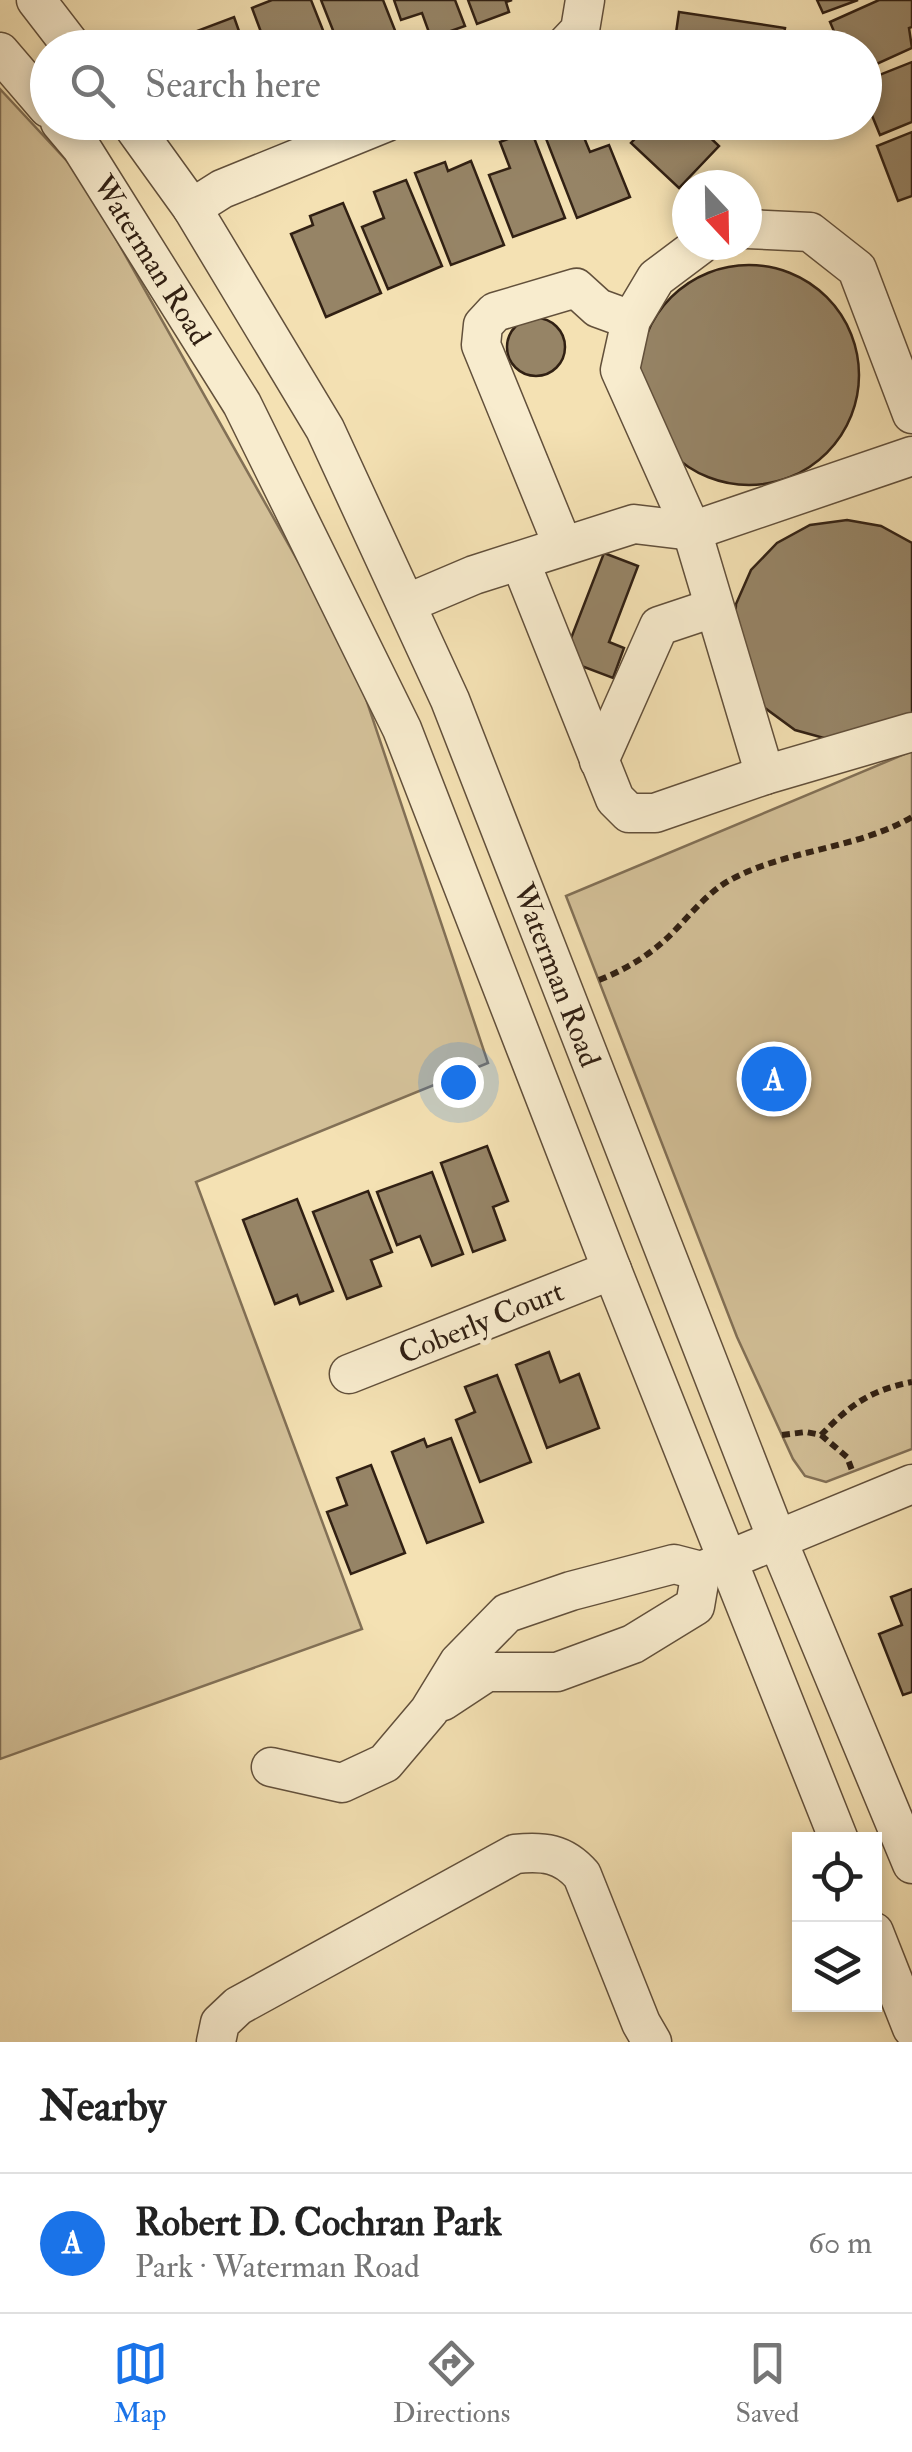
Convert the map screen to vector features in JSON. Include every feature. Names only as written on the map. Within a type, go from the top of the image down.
[{"type":"street","points":[[36,0],[60,30]]},
{"type":"street","points":[[580,30],[585,0]]},
{"type":"street","points":[[0,52],[30,87]]},
{"type":"street","name":"Waterman Road","points":[[75,140],[242,404],[402,729],[612,1270],[714,1564],[834,1832]]},
{"type":"street","name":"Waterman Road","points":[[143,140],[192,208],[326,429],[408,604],[450,700],[777,1539],[912,1864]]},
{"type":"street","points":[[192,208],[222,189],[343,140]]},
{"type":"street","points":[[762,230],[810,232],[857,268],[912,414]]},
{"type":"street","points":[[680,260],[656,278],[631,320],[620,370],[692,531],[765,775]]},
{"type":"street","points":[[563,546],[481,345],[483,324],[495,312],[576,288],[598,308],[631,320]]},
{"type":"street","points":[[408,604],[474,575],[634,524],[692,531],[912,456]]},
{"type":"street","points":[[520,560],[615,799],[629,813],[655,813],[765,775],[912,732]]},
{"type":"street","points":[[600,760],[659,626],[713,608]]},
{"type":"street","name":"Coberly Court","points":[[349,1374],[612,1270]]},
{"type":"street","points":[[271,1767],[342,1783],[384,1763],[429,1710],[459,1662],[507,1614],[571,1590],[674,1564],[714,1564],[912,1484]]},
{"type":"street","points":[[429,1710],[487,1672],[557,1672],[633,1644],[696,1606],[714,1564]]},
{"type":"street","points":[[216,2042],[220,2023],[238,2006],[516,1854],[537,1852],[571,1862],[582,1875],[652,2042]]},
{"type":"street","points":[[882,1952],[912,2028]]},
{"type":"path","points":[[599,980],[620,972],[662,943],[729,880],[813,849],[894,828],[912,817]]},
{"type":"path","points":[[821,1435],[872,1392],[912,1382]]},
{"type":"path","points":[[782,1435],[821,1435],[847,1456],[854,1473]]},
{"type":"shaded area","points":[[0,89],[30,121],[30,140],[47,140],[80,175],[352,657],[488,1063],[196,1182],[362,1629],[0,1759]]},
{"type":"shaded area","points":[[912,751],[912,1449],[826,1482],[805,1476],[793,1459],[737,1337],[566,896]]},
{"type":"building","points":[[272,0],[311,0],[323,30],[260,30],[252,8]]},
{"type":"building","points":[[321,0],[383,0],[395,30],[333,30]]},
{"type":"building","points":[[394,0],[455,0],[465,26],[428,30],[422,13],[401,20]]},
{"type":"building","points":[[468,0],[512,0],[506,2],[509,12],[477,24]]},
{"type":"building","points":[[817,0],[858,0],[823,13]]},
{"type":"building","points":[[879,0],[912,0],[912,48],[882,62],[882,30],[833,30],[830,22]]},
{"type":"building","points":[[679,12],[785,28],[785,30],[676,30]]},
{"type":"building","points":[[234,17],[239,30],[200,30]]},
{"type":"building","points":[[912,62],[912,122],[882,134],[882,74]]},
{"type":"building","points":[[912,132],[912,196],[898,201],[877,146]]},
{"type":"building","points":[[535,140],[565,218],[513,237],[489,175],[510,168],[500,142]]},
{"type":"building","points":[[547,140],[585,140],[590,152],[609,145],[630,197],[577,218]]},
{"type":"building","points":[[634,140],[713,140],[719,146],[696,170],[672,170],[672,181],[631,143]]},
{"type":"building","points":[[471,161],[504,245],[451,265],[415,173],[445,162],[448,171]]},
{"type":"building","points":[[406,180],[442,266],[388,289],[362,227],[384,218],[374,192]]},
{"type":"building","points":[[343,203],[381,293],[326,317],[291,234],[313,225],[310,216]]},
{"type":"building","points":[[749,265],[791,274],[826,298],[850,333],[859,375],[850,417],[826,452],[791,476],[749,485],[707,476],[672,452],[648,417],[639,375],[648,333],[672,298],[707,274]]},
{"type":"building","points":[[536,318],[557,326],[565,347],[557,368],[536,376],[515,368],[507,347],[515,326]]},
{"type":"building","points":[[847,520],[881,526],[912,543],[912,716],[831,740],[795,730],[765,708],[743,677],[734,642],[736,604],[751,570],[777,543],[810,525]]},
{"type":"building","points":[[604,553],[638,566],[609,642],[624,648],[613,678],[563,659]]},
{"type":"building","points":[[487,1146],[508,1201],[493,1207],[505,1240],[473,1252],[441,1163]]},
{"type":"building","points":[[432,1172],[463,1254],[432,1266],[420,1236],[397,1245],[377,1192]]},
{"type":"building","points":[[368,1191],[392,1252],[371,1260],[381,1286],[347,1299],[313,1212]]},
{"type":"building","points":[[297,1199],[333,1291],[300,1304],[297,1295],[275,1304],[243,1220]]},
{"type":"building","points":[[549,1352],[560,1382],[579,1374],[599,1428],[547,1448],[516,1365]]},
{"type":"building","points":[[497,1375],[531,1462],[480,1482],[456,1420],[475,1412],[465,1387]]},
{"type":"building","points":[[451,1438],[483,1522],[427,1543],[392,1452],[424,1439],[427,1447]]},
{"type":"building","points":[[371,1465],[405,1553],[351,1574],[327,1512],[347,1505],[337,1478]]},
{"type":"building","points":[[912,1589],[912,1692],[903,1695],[879,1634],[902,1625],[891,1597]]},
{"type":"place","name":"Robert D. Cochran Park","points":[[774,1079]]}]
